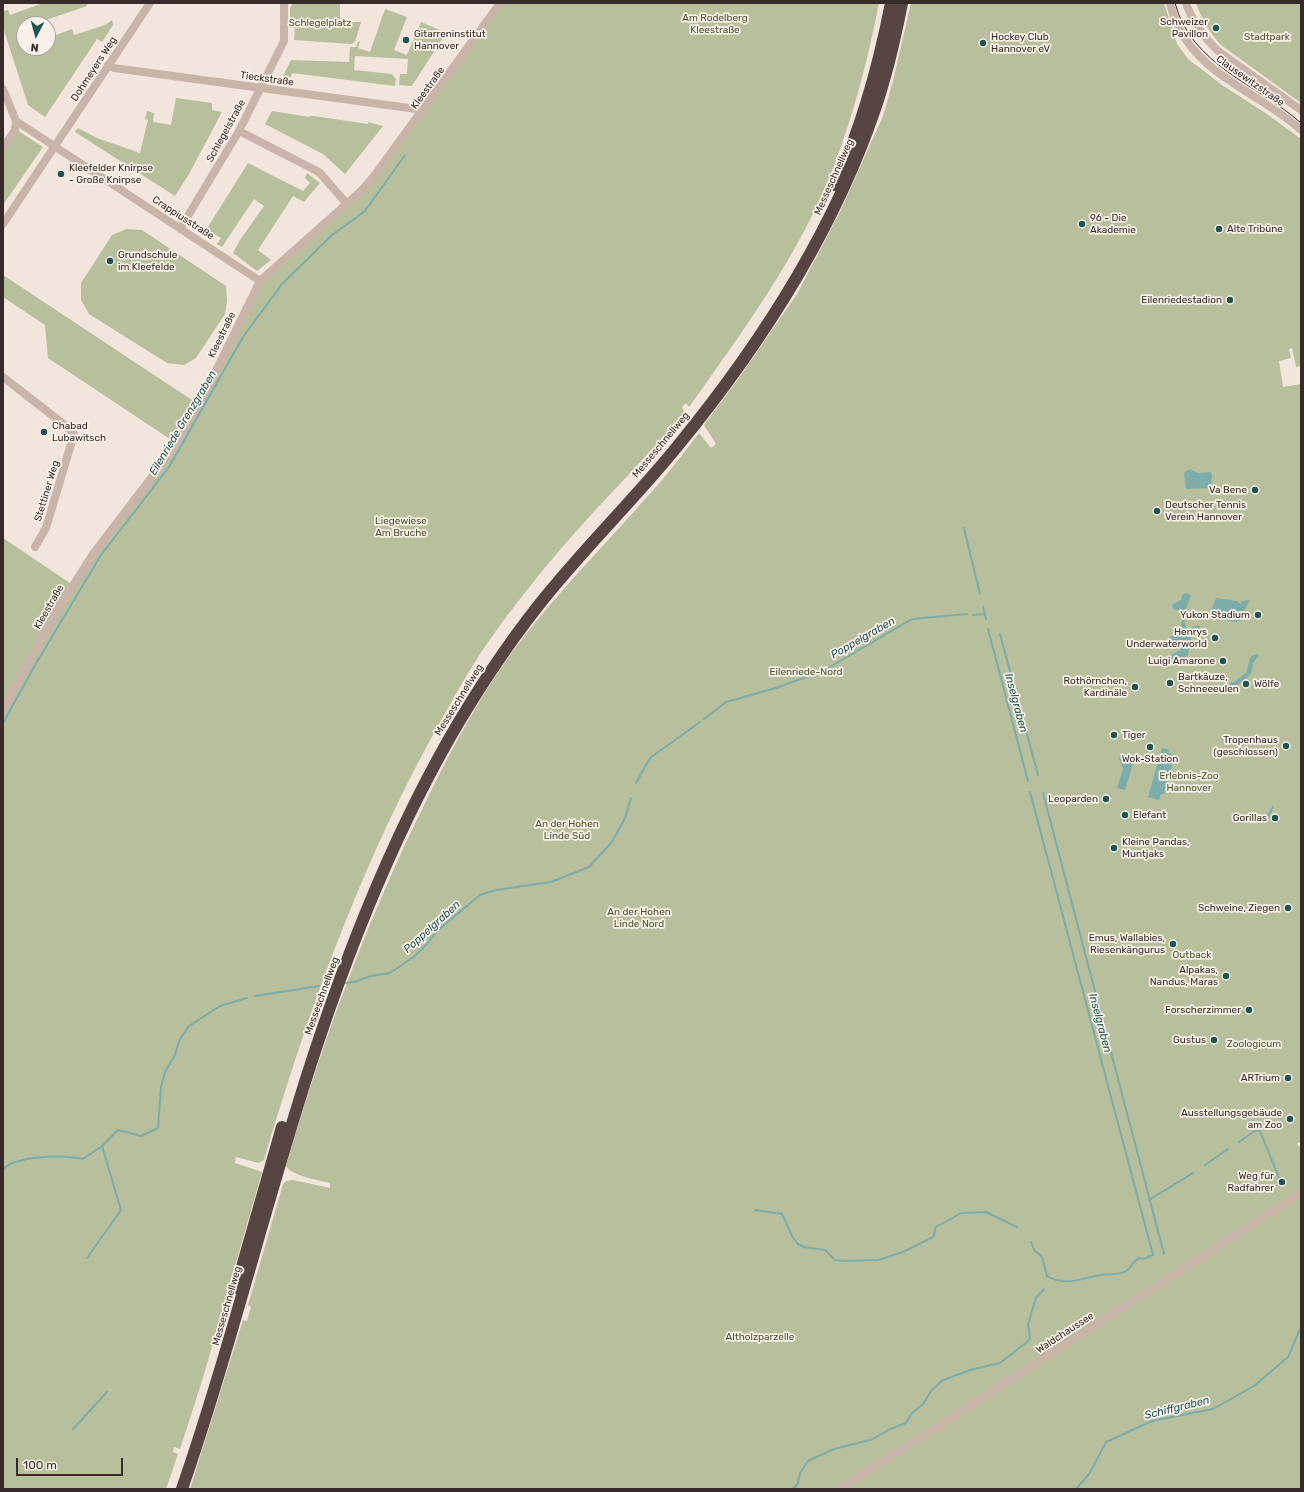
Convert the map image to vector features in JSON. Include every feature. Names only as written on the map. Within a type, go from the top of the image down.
[{"type":"highway","name":"Messeschnellweg","points":[[174,1489],[213,1370],[285,1118],[304,1057],[326,994],[366,894],[416,784],[471,687],[532,600],[670,443],[738,353],[768,308],[817,223],[839,177],[875,72],[891,3]]},
{"type":"highway","name":"Messeschnellweg","points":[[182,1489],[223,1363],[312,1059],[336,990],[373,897],[424,786],[477,691],[512,641],[544,599],[676,448],[744,358],[775,312],[824,226],[866,134],[884,79],[902,3]]},
{"type":"street","name":"Dohmeyers Weg","points":[[3,224],[150,3]]},
{"type":"street","name":"Schlegelstraße","points":[[180,229],[239,131],[284,41],[284,3]]},
{"type":"street","name":"Kleestraße","points":[[3,709],[57,611],[85,566],[176,443],[208,387],[260,281],[346,204],[374,176],[424,110],[500,3]]},
{"type":"street","name":"Clausewitzstraße","points":[[1170,3],[1178,26],[1188,43],[1206,62],[1228,80],[1272,107],[1301,130]]},
{"type":"street","name":"Clausewitzstraße","points":[[1186,3],[1197,27],[1206,40],[1218,51],[1301,110]]},
{"type":"street","name":"Tieckstraße","points":[[108,65],[114,68],[424,110]]},
{"type":"street","points":[[3,89],[16,122],[15,130],[3,148]]},
{"type":"street","name":"Crappiusstraße","points":[[16,122],[260,281]]},
{"type":"street","points":[[239,131],[319,172],[346,204]]},
{"type":"street","name":"Stettiner Weg","points":[[3,377],[66,426],[74,434],[46,528],[35,546]]},
{"type":"street","name":"Waldchaussee","points":[[840,1489],[1301,1193]]},
{"type":"green space","points":[[43,3],[86,3],[87,6],[56,17],[16,16],[16,56],[56,56],[56,35],[72,29],[74,35],[105,25],[112,20],[113,25],[102,42],[97,39],[45,117],[28,105],[3,27],[3,11],[8,10],[10,15]]},
{"type":"green space","name":"Schlegelplatz","points":[[293,3],[340,3],[340,22],[361,22],[355,42],[351,44],[294,40],[295,28],[290,28],[290,8]]},
{"type":"green space","points":[[500,3],[879,3],[860,86],[834,166],[805,230],[769,291],[730,350],[689,407],[686,403],[682,407],[685,413],[585,521],[528,589],[496,631],[456,693],[403,792],[356,894],[336,946],[298,1052],[264,1160],[259,1163],[236,1157],[235,1163],[262,1172],[202,1381],[180,1449],[174,1447],[173,1452],[178,1454],[166,1489],[3,1489],[3,538],[73,585],[176,443],[48,358],[45,325],[3,297],[3,275],[198,404],[254,289],[361,191]]},
{"type":"green space","points":[[911,3],[1164,3],[1177,44],[1188,59],[1222,85],[1267,114],[1301,139],[1301,366],[1296,367],[1292,348],[1289,349],[1291,358],[1279,361],[1283,387],[1301,384],[1301,1141],[1297,1144],[1301,1148],[1301,1489],[190,1489],[243,1320],[247,1321],[251,1307],[248,1305],[283,1184],[286,1181],[293,1180],[330,1188],[330,1183],[299,1175],[286,1166],[315,1072],[348,980],[385,888],[427,799],[476,707],[510,655],[544,611],[662,481],[699,433],[711,448],[716,444],[704,425],[739,378],[797,294],[841,210],[883,116],[893,81]]},
{"type":"green space","name":"Stadtpark","points":[[1196,3],[1301,3],[1301,103],[1221,45],[1206,26]]},
{"type":"green space","points":[[385,9],[407,17],[394,50],[407,55],[421,22],[446,33],[412,86],[399,85],[400,74],[407,74],[408,59],[355,56],[354,70],[392,74],[396,79],[395,86],[292,73],[291,77],[283,76],[291,60],[349,62],[350,47],[356,47],[358,41],[360,42],[358,48],[370,52]]},
{"type":"green space","points":[[176,98],[212,103],[212,110],[222,112],[189,174],[175,196],[75,132],[78,128],[97,138],[140,153],[148,120],[145,119],[147,111],[154,113],[153,122],[171,125]]},
{"type":"green space","points":[[272,111],[368,124],[368,122],[383,126],[345,174],[323,154],[265,124]]},
{"type":"green space","points":[[17,130],[43,147],[3,205],[3,151]]},
{"type":"green space","points":[[248,163],[303,191],[310,183],[305,178],[307,173],[320,183],[304,202],[293,196],[258,250],[271,260],[257,271],[233,253],[240,240],[264,206],[254,199],[222,247],[217,244],[221,238],[213,233],[209,239],[190,226],[197,224],[206,230]]},
{"type":"green space","points":[[127,229],[142,230],[226,286],[227,301],[225,314],[196,358],[184,365],[167,363],[89,314],[81,300],[81,283],[112,235]]},
{"type":"water","points":[[1190,469],[1198,473],[1211,472],[1211,488],[1186,489],[1184,473]]},
{"type":"water","points":[[1186,593],[1191,595],[1185,612],[1186,625],[1188,629],[1198,625],[1201,627],[1192,634],[1188,655],[1180,662],[1171,661],[1172,654],[1181,650],[1167,643],[1171,636],[1181,633],[1180,628],[1184,616],[1179,614],[1179,611],[1173,609],[1172,605],[1181,600],[1182,595]]},
{"type":"water","points":[[1216,598],[1237,601],[1241,604],[1241,601],[1250,600],[1243,613],[1245,616],[1243,620],[1236,622],[1212,618],[1213,615],[1210,614]]},
{"type":"water","points":[[1257,654],[1259,655],[1253,663],[1251,674],[1238,685],[1230,685],[1230,683],[1234,682],[1246,673],[1251,656]]},
{"type":"water","points":[[1162,748],[1169,750],[1168,753],[1175,755],[1164,794],[1161,794],[1159,800],[1148,797]]},
{"type":"water","points":[[1119,758],[1134,761],[1125,790],[1117,788],[1123,769]]},
{"type":"waterway","name":"Eilenriede Grenzgraben","points":[[3,723],[35,665],[101,555],[169,467],[243,337],[282,284],[332,235],[365,211],[405,155]]},
{"type":"waterway","points":[[964,528],[980,594]]},
{"type":"waterway","name":"Inselgraben","points":[[983,607],[986,619]]},
{"type":"waterway","name":"Poppelgraben","points":[[704,719],[726,702],[776,688],[823,671],[912,619],[967,614]]},
{"type":"waterway","name":"Poppelgraben","points":[[973,615],[984,614]]},
{"type":"waterway","name":"Inselgraben","points":[[988,629],[1028,781]]},
{"type":"waterway","points":[[1000,634],[1038,775]]},
{"type":"waterway","name":"Poppelgraben","points":[[636,783],[650,758],[700,722]]},
{"type":"waterway","name":"Inselgraben","points":[[1030,792],[1153,1255],[1144,1259],[1139,1258],[1128,1270],[1123,1273],[1104,1274],[1074,1281],[1060,1281],[1047,1276],[1042,1257],[1034,1250],[1031,1242]]},
{"type":"waterway","points":[[1043,793],[1164,1254]]},
{"type":"waterway","name":"Poppelgraben","points":[[345,983],[390,973],[415,956],[437,931],[480,895],[496,890],[551,882],[589,867],[612,842],[625,818],[631,798]]},
{"type":"waterway","points":[[1273,807],[1268,816],[1278,821]]},
{"type":"waterway","name":"Poppelgraben","points":[[255,996],[319,986]]},
{"type":"waterway","name":"Poppelgraben","points":[[3,1169],[10,1164],[19,1161],[41,1157],[83,1159],[102,1146],[118,1130],[141,1136],[158,1128],[161,1087],[165,1072],[175,1055],[179,1041],[189,1026],[220,1006],[247,998]]},
{"type":"waterway","points":[[1239,1142],[1256,1130],[1260,1131],[1279,1178]]},
{"type":"waterway","points":[[87,1258],[121,1210],[102,1146]]},
{"type":"waterway","points":[[1205,1165],[1228,1149]]},
{"type":"waterway","points":[[1149,1200],[1193,1173]]},
{"type":"waterway","points":[[755,1210],[782,1214],[792,1236],[798,1244],[804,1247],[825,1250],[835,1260],[844,1261],[878,1260],[903,1252],[933,1237],[936,1227],[961,1213],[986,1212],[1017,1227]]},
{"type":"waterway","points":[[793,1489],[798,1483],[800,1473],[808,1461],[834,1449],[873,1439],[890,1429],[906,1423],[912,1413],[923,1404],[931,1391],[943,1380],[970,1370],[1000,1363],[1027,1342],[1030,1338],[1028,1324],[1036,1298],[1044,1289]]},
{"type":"waterway","name":"Schiffgraben","points":[[1076,1489],[1089,1474],[1106,1442],[1152,1421],[1213,1409],[1254,1386],[1288,1357],[1301,1327]]},
{"type":"waterway","points":[[73,1429],[107,1392]]},
{"type":"tram line","points":[[1175,3],[1183,24],[1195,42],[1210,58],[1228,72],[1284,109],[1301,123]]},
{"type":"place","name":"Schweizer Pavillon","points":[[1216,28]]},
{"type":"place","name":"Gitarreninstitut Hannover","points":[[406,40]]},
{"type":"place","name":"Hockey Club Hannover eV","points":[[983,43]]},
{"type":"place","name":"Kleefelder Knirpse - Große Knirpse","points":[[61,174]]},
{"type":"place","name":"96 - Die Akademie","points":[[1082,224]]},
{"type":"place","name":"Alte Tribüne","points":[[1219,229]]},
{"type":"place","name":"Grundschule im Kleefelde","points":[[110,261]]},
{"type":"place","name":"Eilenriedestadion","points":[[1230,300]]},
{"type":"place","name":"Chabad Lubawitsch","points":[[44,432]]},
{"type":"place","name":"Va Bene","points":[[1255,490]]},
{"type":"place","name":"Deutscher Tennis Verein Hannover","points":[[1157,511]]},
{"type":"place","name":"Yukon Stadium","points":[[1258,615]]},
{"type":"place","name":"Henrys Underwaterworld","points":[[1215,638]]},
{"type":"place","name":"Luigi Amarone","points":[[1223,661]]},
{"type":"place","name":"Bartkäuze, Schneeeulen","points":[[1170,683]]},
{"type":"place","name":"Wölfe","points":[[1246,684]]},
{"type":"place","name":"Rothörnchen, Kardinäle","points":[[1135,687]]},
{"type":"place","name":"Tiger","points":[[1114,735]]},
{"type":"place","name":"Tropenhaus (geschlossen)","points":[[1286,746]]},
{"type":"place","name":"Wok-Station","points":[[1150,747]]},
{"type":"place","name":"Leoparden","points":[[1106,799]]},
{"type":"place","name":"Elefant","points":[[1125,815]]},
{"type":"place","name":"Gorillas","points":[[1275,818]]},
{"type":"place","name":"Kleine Pandas, Muntjaks","points":[[1114,848]]},
{"type":"place","name":"Schweine, Ziegen","points":[[1288,908]]},
{"type":"place","name":"Emus, Wallabies, Riesenkängurus","points":[[1173,944]]},
{"type":"place","name":"Alpakas, Nandus, Maras","points":[[1226,976]]},
{"type":"place","name":"Forscherzimmer","points":[[1249,1010]]},
{"type":"place","name":"Gustus","points":[[1214,1040]]},
{"type":"place","name":"ARTrium","points":[[1288,1078]]},
{"type":"place","name":"Ausstellungsgebäude am Zoo","points":[[1290,1119]]},
{"type":"place","name":"Weg für Radfahrer","points":[[1282,1182]]},
{"type":"park label","name":"Am Rodelberg Kleestraße","points":[[715,24]]},
{"type":"park label","name":"Liegewiese Am Bruche","points":[[401,526]]},
{"type":"park label","name":"Eilenriede-Nord","points":[[806,672]]},
{"type":"park label","name":"Erlebnis-Zoo Hannover","points":[[1189,782]]},
{"type":"park label","name":"An der Hohen Linde Süd","points":[[567,830]]},
{"type":"park label","name":"An der Hohen Linde Nord","points":[[639,918]]},
{"type":"park label","name":"Outback","points":[[1192,955]]},
{"type":"park label","name":"Zoologicum","points":[[1254,1044]]},
{"type":"park label","name":"Altholzparzelle","points":[[760,1337]]}]
